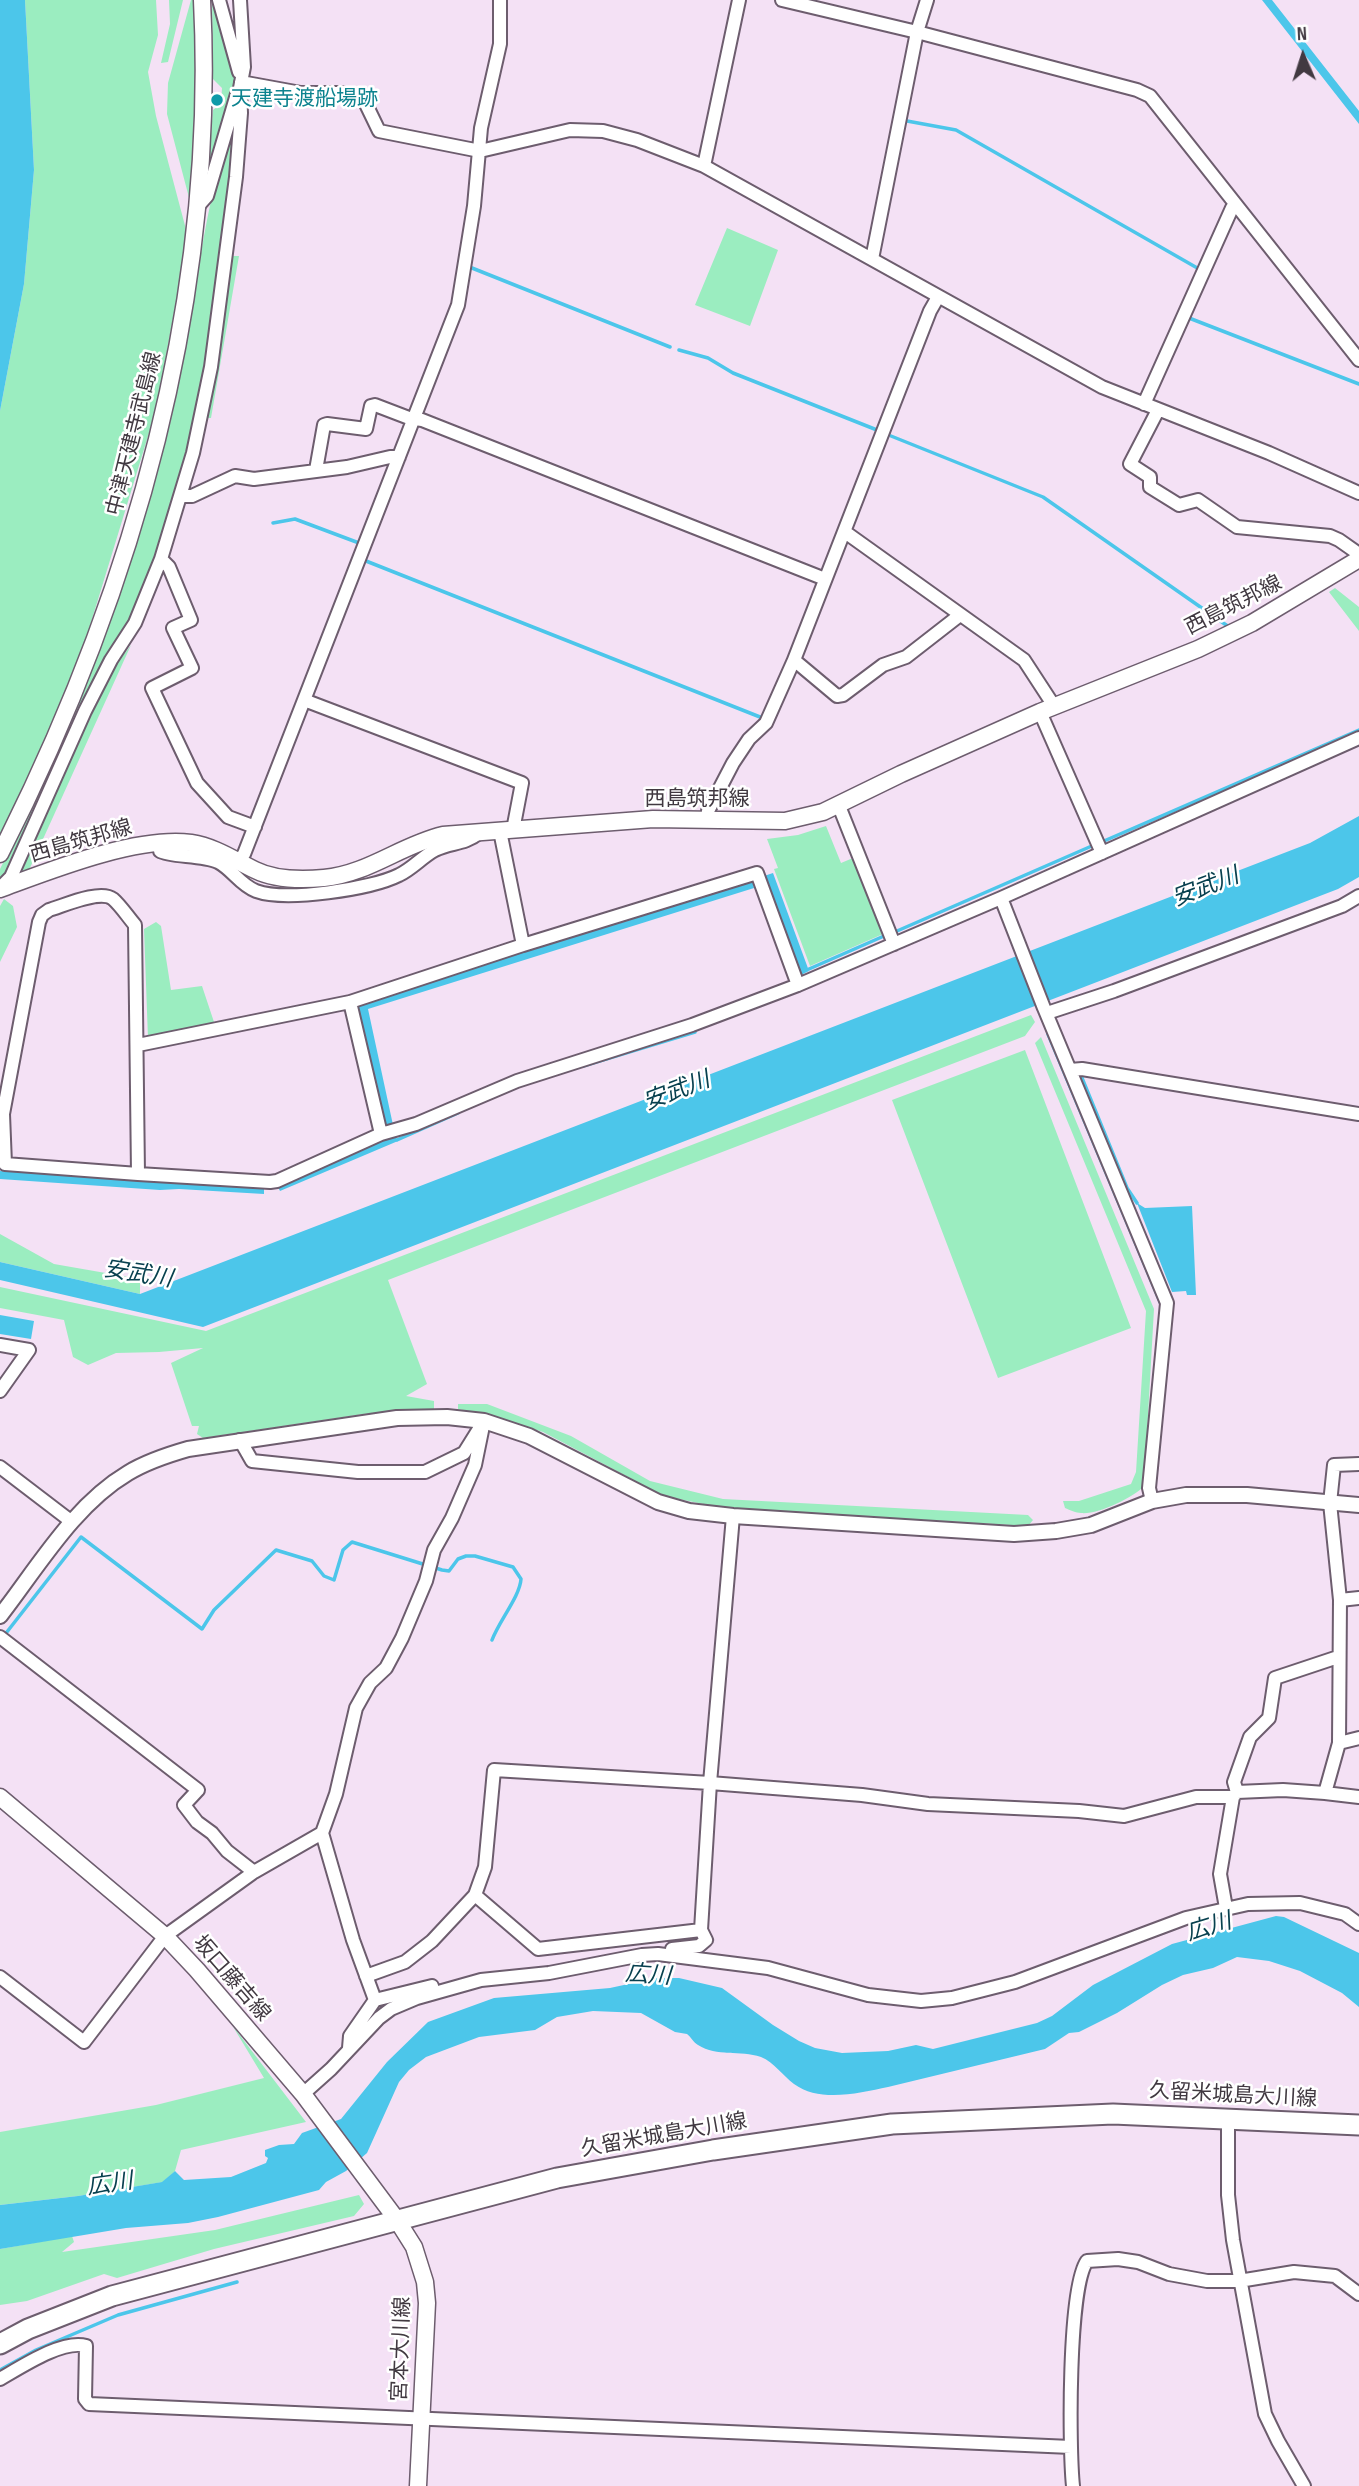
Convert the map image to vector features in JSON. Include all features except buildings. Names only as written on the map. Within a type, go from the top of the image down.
[{"type":"main road","name":"中津天建寺武島線","points":[[0,855],[68,709],[130,538],[164,416],[183,321],[199,205],[205,87],[202,0]]},
{"type":"main road","name":"西島筑邦線","points":[[0,889],[82,860],[160,844],[190,843],[215,850],[272,876],[322,878],[363,870],[420,840],[443,835],[653,819],[785,821],[802,818],[839,806],[901,774],[1047,709],[1198,649],[1252,623],[1359,557]]},
{"type":"main road","name":"坂口藤吉線","points":[[0,1797],[165,1936],[197,1970],[305,2097],[397,2220]]},
{"type":"main road","name":"久留米城島大川線","points":[[0,2344],[28,2329],[112,2297],[557,2178],[713,2150],[892,2124],[1113,2114],[1359,2125]]},
{"type":"main road","name":"宮本大川線","points":[[397,2220],[414,2247],[425,2282],[427,2303],[418,2486]]},
{"type":"street","points":[[199,205],[207,196],[233,103],[241,85],[219,0]]},
{"type":"street","points":[[0,889],[11,877],[61,770],[85,711],[111,660],[135,623],[161,559],[193,453],[211,367],[234,189],[244,67],[240,0]]},
{"type":"street","points":[[239,860],[255,827],[458,305],[481,128],[500,44],[500,0]]},
{"type":"street","points":[[704,166],[739,0]]},
{"type":"street","points":[[782,0],[917,32],[1137,90],[1150,96],[1359,360]]},
{"type":"street","points":[[872,260],[917,32],[926,0]]},
{"type":"street","points":[[241,85],[302,93],[341,93],[355,96],[364,100],[379,131],[480,151],[549,134],[587,130],[637,140],[704,166],[1102,387],[1269,453],[1359,493]]},
{"type":"street","points":[[1144,404],[1232,208],[1236,205]]},
{"type":"street","points":[[707,818],[733,763],[749,739],[766,723],[794,660],[930,312],[938,298]]},
{"type":"street","points":[[316,470],[324,425],[366,429],[371,406],[375,405],[825,579]]},
{"type":"street","points":[[1158,410],[1130,464],[1150,477],[1150,487],[1179,505],[1198,500],[1237,527],[1330,536],[1359,557]]},
{"type":"street","points":[[181,496],[191,496],[235,476],[254,479],[399,457]]},
{"type":"street","points":[[845,531],[1024,660],[1047,709],[1102,853]]},
{"type":"street","points":[[161,559],[169,567],[191,620],[173,628],[192,668],[152,688],[197,783],[228,817],[255,827]]},
{"type":"street","points":[[794,660],[837,696],[843,695],[883,665],[906,657],[960,615]]},
{"type":"street","points":[[304,700],[522,783],[506,831],[523,946]]},
{"type":"street","points":[[138,1174],[135,925],[112,898],[104,895],[49,910],[42,915],[39,922],[3,1114],[3,1164],[138,1174],[270,1182],[381,1134],[415,1124],[517,1081],[692,1025],[798,985],[1001,898],[1359,738]]},
{"type":"street","points":[[839,806],[894,944]]},
{"type":"street","points":[[160,844],[160,851],[164,854],[186,854],[220,862],[237,879],[256,891],[278,894],[328,892],[374,884],[401,874],[433,851],[449,844],[468,842],[479,833]]},
{"type":"street","points":[[138,1045],[350,1002],[757,873],[798,985]]},
{"type":"street","points":[[1045,1010],[1114,991],[1342,906],[1359,895]]},
{"type":"street","points":[[1001,898],[1167,1303],[1149,1488],[1152,1502]]},
{"type":"street","points":[[350,1002],[381,1134]]},
{"type":"street","points":[[1070,1070],[1082,1069],[1359,1114]]},
{"type":"street","points":[[0,1345],[29,1350],[0,1391]]},
{"type":"street","points":[[0,1616],[72,1522],[106,1489],[128,1473],[177,1452],[240,1440],[397,1418],[447,1417],[484,1421],[529,1436],[657,1502],[690,1511],[733,1516],[1014,1534],[1091,1525],[1152,1502],[1186,1495],[1247,1495],[1359,1505]]},
{"type":"street","points":[[240,1440],[251,1461],[358,1472],[425,1472],[464,1453],[484,1421]]},
{"type":"street","points":[[375,2000],[322,1833],[336,1794],[356,1708],[370,1683],[386,1668],[402,1637],[426,1581],[433,1550],[452,1518],[475,1465],[484,1421]]},
{"type":"street","points":[[1325,1793],[1339,1743],[1340,1600],[1330,1503],[1334,1465],[1359,1464]]},
{"type":"street","points":[[0,1466],[72,1522]]},
{"type":"street","points":[[658,1954],[699,1946],[705,1940],[701,1930],[710,1783],[733,1516]]},
{"type":"street","points":[[1340,1600],[1359,1598]]},
{"type":"street","points":[[0,1637],[198,1790],[184,1805],[188,1813],[212,1833],[227,1851],[254,1872]]},
{"type":"street","points":[[1226,1908],[1220,1874],[1235,1794],[1234,1782],[1251,1737],[1269,1718],[1275,1678],[1338,1657]]},
{"type":"street","points":[[1339,1743],[1359,1738]]},
{"type":"street","points":[[366,1976],[405,1962],[432,1941],[475,1895],[485,1867],[494,1770],[710,1783],[862,1795],[928,1804],[1079,1811],[1124,1816],[1196,1797],[1283,1790],[1359,1797]]},
{"type":"street","points":[[0,1977],[83,2042],[165,1936],[254,1872],[322,1833]]},
{"type":"street","points":[[475,1895],[538,1949],[701,1930]]},
{"type":"street","points":[[305,2097],[391,2009],[444,1989],[481,1980],[549,1973],[658,1954],[768,1968],[869,1995],[921,2001],[952,1998],[1016,1982],[1186,1919],[1248,1904],[1300,1903],[1345,1914],[1359,1924]]},
{"type":"street","points":[[349,2049],[350,2036],[375,2000],[433,1986],[444,1989]]},
{"type":"street","points":[[1227,2118],[1228,2195],[1239,2281],[1265,2414],[1283,2452],[1304,2486]]},
{"type":"street","points":[[1073,2486],[1070,2392],[1077,2308],[1083,2268],[1087,2261],[1118,2259],[1138,2262],[1170,2274],[1207,2281],[1239,2281],[1294,2272],[1335,2276],[1359,2294]]},
{"type":"street","points":[[0,2379],[45,2355],[77,2343],[86,2346],[85,2399],[89,2404],[1071,2447]]},
{"type":"green space","points":[[25,0],[156,0],[158,35],[148,72],[156,116],[188,237],[156,410],[81,655],[24,793],[0,838],[0,411],[24,284],[34,170]]},
{"type":"green space","points":[[169,0],[183,0],[168,62],[161,63],[170,24]]},
{"type":"green space","points":[[191,0],[196,0],[192,209],[167,114],[168,83]]},
{"type":"green space","points":[[212,0],[236,82],[207,180],[213,110],[221,104],[222,88],[213,79]]},
{"type":"green space","points":[[236,113],[222,250],[197,418],[157,558],[131,623],[6,876],[0,877],[0,869],[52,760],[99,649],[138,535],[171,419],[210,207]]},
{"type":"green space","points":[[727,228],[778,250],[750,326],[695,305]]},
{"type":"green space","points":[[232,256],[239,256],[211,418],[205,418]]},
{"type":"green space","points":[[1335,588],[1359,607],[1359,631],[1329,592]]},
{"type":"green space","points":[[131,645],[29,870],[16,875],[104,681]]},
{"type":"green space","points":[[826,826],[841,863],[853,858],[883,934],[810,966],[774,869],[778,868],[767,839],[798,835]]},
{"type":"green space","points":[[4,899],[13,906],[17,927],[0,962],[0,906]]},
{"type":"green space","points":[[156,922],[161,926],[171,990],[202,986],[215,1025],[148,1039],[144,929]]},
{"type":"green space","points":[[1031,1015],[1035,1022],[1025,1036],[388,1280],[427,1384],[406,1396],[434,1401],[434,1409],[364,1414],[203,1438],[197,1434],[199,1426],[192,1426],[171,1363],[203,1348],[116,1353],[88,1365],[73,1357],[64,1320],[0,1308],[0,1287],[206,1331]]},
{"type":"green space","points":[[1041,1037],[1154,1309],[1144,1486],[1114,1505],[1088,1513],[1065,1508],[1063,1501],[1079,1501],[1131,1484],[1136,1472],[1146,1311],[1035,1043]]},
{"type":"green space","points":[[1025,1050],[1131,1328],[998,1378],[892,1100]]},
{"type":"green space","points":[[0,1234],[54,1264],[140,1279],[140,1294],[0,1262]]},
{"type":"green space","points":[[458,1404],[487,1404],[571,1436],[650,1481],[723,1499],[1028,1515],[1033,1520],[1028,1526],[723,1508],[664,1496],[543,1432],[493,1416],[458,1409]]},
{"type":"green space","points":[[232,2025],[306,2122],[181,2150],[175,2171],[163,2182],[0,2205],[0,2132],[156,2105],[264,2078]]},
{"type":"green space","points":[[359,2195],[364,2204],[354,2216],[214,2249],[117,2278],[104,2274],[27,2301],[0,2305],[0,2249],[72,2236],[74,2242],[62,2252],[215,2230]]},
{"type":"water","points":[[0,0],[25,0],[34,170],[24,284],[0,411]]},
{"type":"water","points":[[1262,0],[1272,0],[1359,111],[1359,124]]},
{"type":"water","name":"安武川","points":[[1359,816],[1359,877],[1338,889],[203,1327],[0,1280],[0,1262],[140,1294],[1310,843]]},
{"type":"water","points":[[773,873],[809,971],[801,975],[764,876]]},
{"type":"water","points":[[752,880],[754,888],[368,1009],[393,1125],[385,1126],[357,1004]]},
{"type":"water","points":[[395,1135],[398,1141],[280,1191],[277,1185]]},
{"type":"water","points":[[0,1171],[264,1187],[264,1194],[0,1179]]},
{"type":"water","points":[[1137,1203],[1145,1208],[1192,1206],[1196,1295],[1187,1295],[1186,1291],[1172,1292]]},
{"type":"water","points":[[0,1315],[34,1321],[31,1339],[0,1334]]},
{"type":"water","points":[[1276,1916],[1284,1917],[1359,1953],[1359,2007],[1342,1993],[1300,1971],[1269,1961],[1237,1957],[1162,1985],[1117,2013],[1079,2032],[1069,2033],[1045,2049],[888,2087],[840,2095],[804,2090],[761,2057],[705,2049],[687,2034],[675,2032],[641,2013],[593,2011],[557,2017],[535,2030],[479,2037],[426,2057],[399,2082],[367,2153],[319,2190],[188,2223],[126,2228],[0,2249],[0,2205],[162,2182],[175,2171],[184,2180],[231,2177],[266,2163],[268,2158],[265,2156],[265,2150],[294,2144],[302,2133],[341,2119],[387,2062],[428,2022],[494,1998],[610,1988],[656,1978],[679,1978],[722,1988],[773,2025],[815,2048],[842,2053],[888,2051],[916,2045],[933,2049],[1037,2023],[1052,2016],[1093,1985],[1172,1944]]},
{"type":"waterway","points":[[907,121],[956,130],[1199,269]]},
{"type":"waterway","points":[[472,268],[670,347]]},
{"type":"waterway","points":[[1189,318],[1359,384]]},
{"type":"waterway","points":[[679,350],[708,358],[733,373],[877,430]]},
{"type":"waterway","points":[[891,436],[1043,497],[1229,627]]},
{"type":"waterway","points":[[273,523],[295,519],[359,543]]},
{"type":"waterway","points":[[366,561],[760,717]]},
{"type":"waterway","points":[[1104,841],[1359,730]]},
{"type":"waterway","points":[[897,931],[1094,845]]},
{"type":"waterway","points":[[809,969],[884,936]]},
{"type":"waterway","points":[[583,1066],[695,1032]]},
{"type":"waterway","points":[[1048,1034],[1161,1304]]},
{"type":"waterway","points":[[1082,1078],[1127,1188],[1137,1203]]},
{"type":"waterway","points":[[397,1140],[458,1113]]},
{"type":"waterway","points":[[3,1637],[81,1537],[202,1629],[214,1610],[276,1550],[312,1561],[324,1576],[334,1580],[343,1550],[352,1542],[449,1571],[458,1559],[475,1556],[513,1567],[521,1579],[517,1593],[492,1640]]},
{"type":"waterway","points":[[0,2370],[36,2350],[118,2315],[237,2282]]},
{"type":"place","name":"天建寺渡船場跡","points":[[217,100]]},
{"type":"water label","name":"広川","points":[[1209,1928]]},
{"type":"water label","name":"広川","points":[[648,1976]]},
{"type":"water label","name":"広川","points":[[110,2185]]}]
